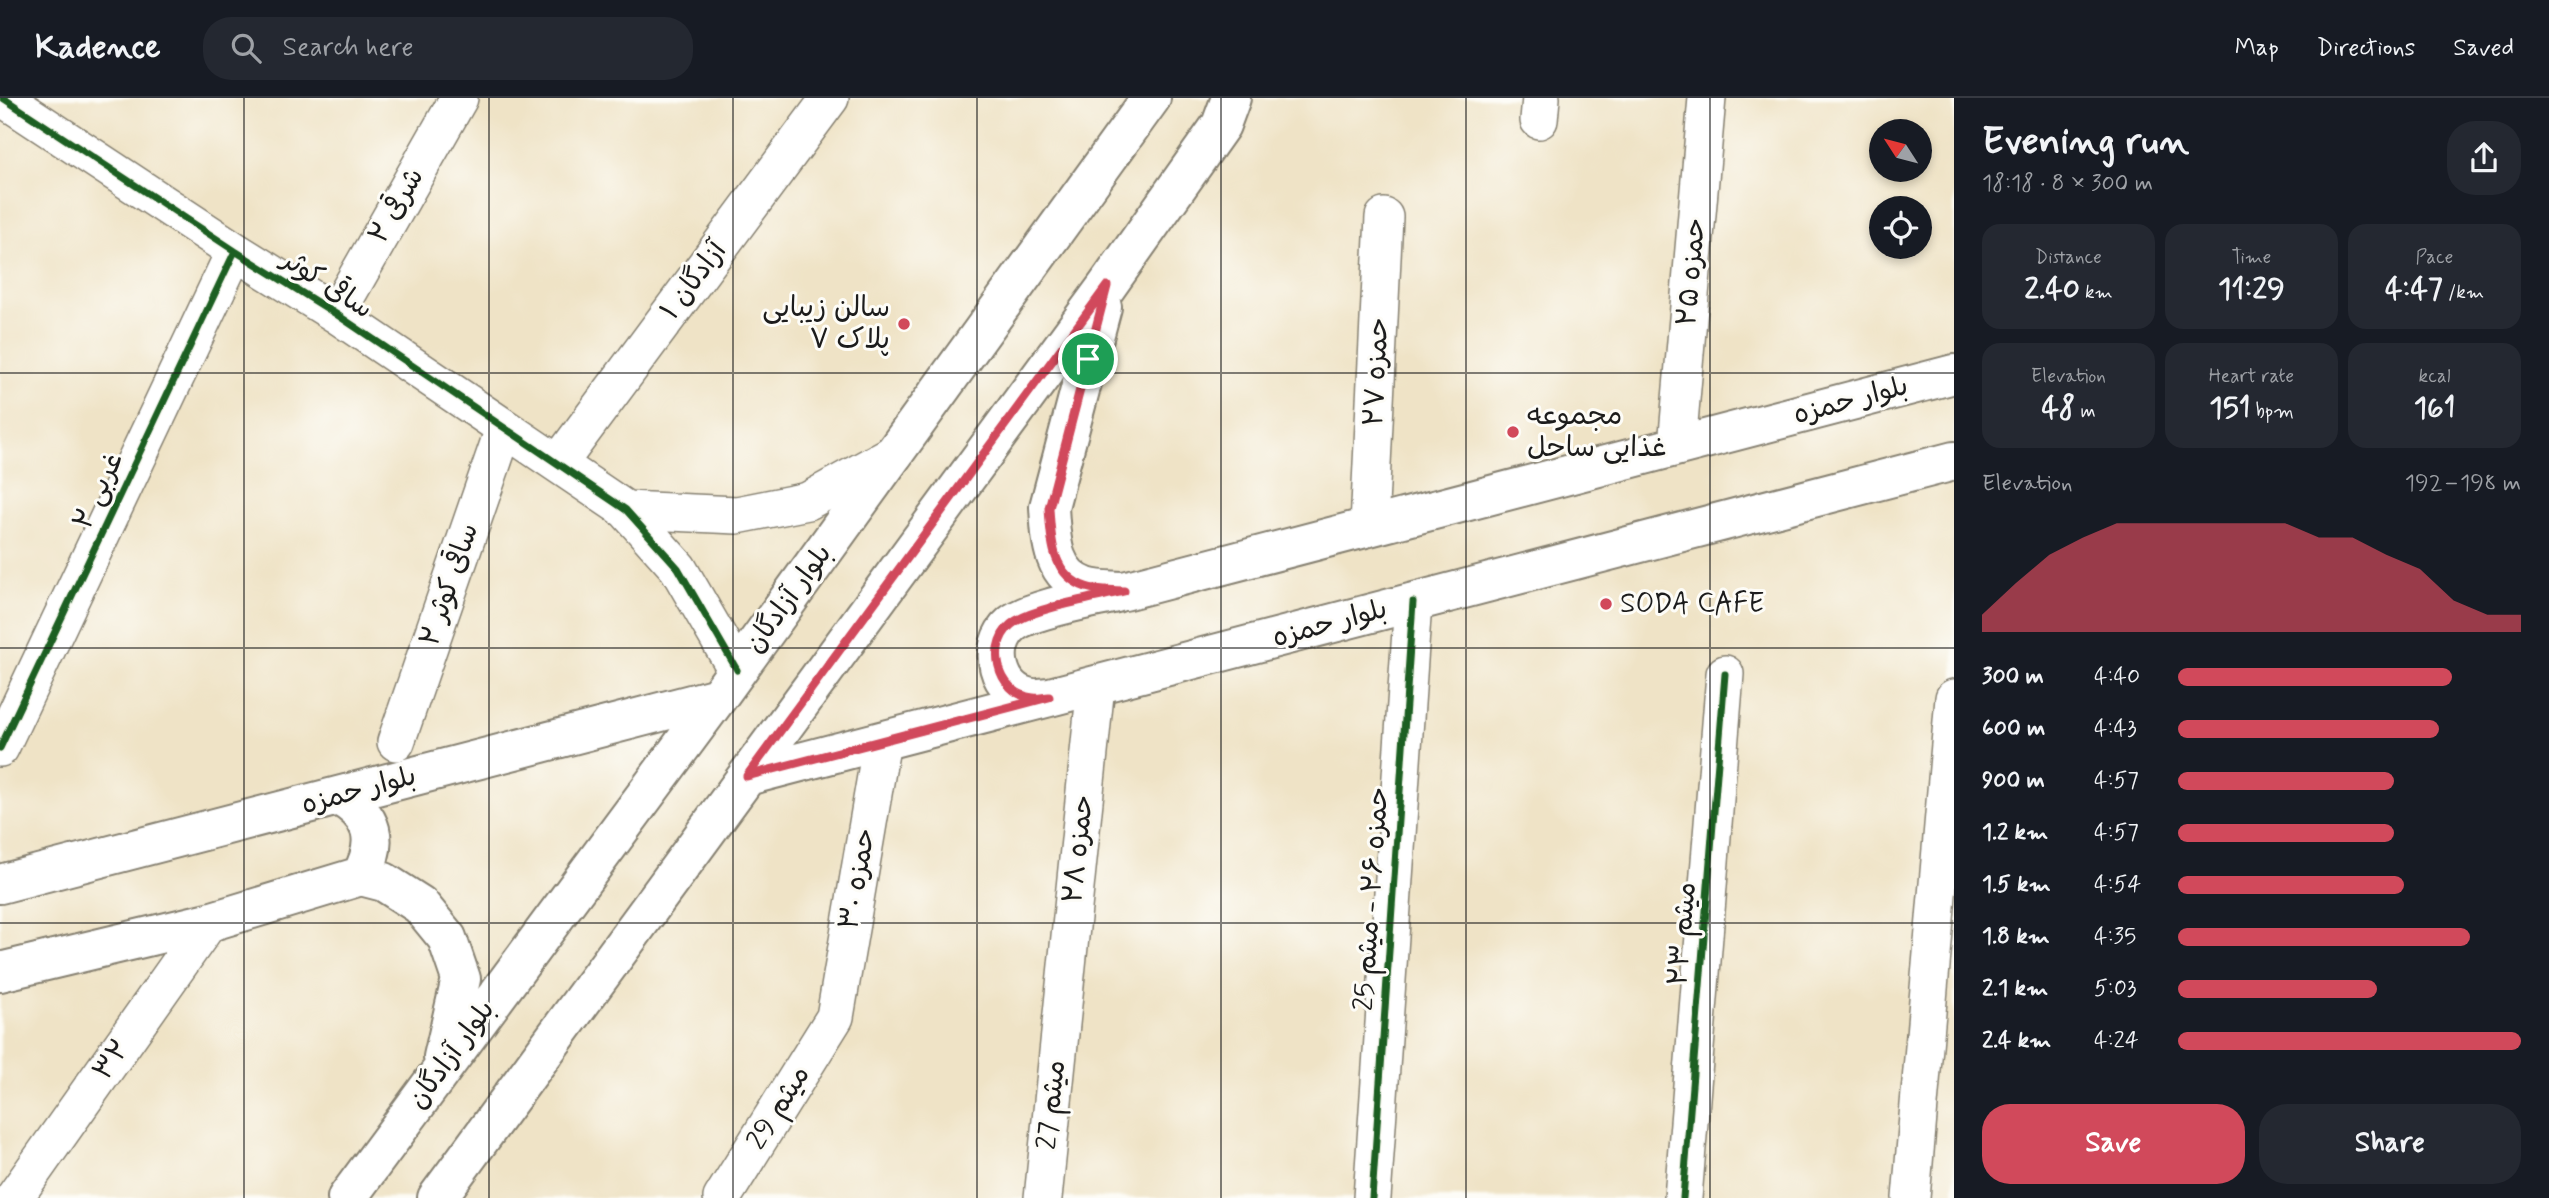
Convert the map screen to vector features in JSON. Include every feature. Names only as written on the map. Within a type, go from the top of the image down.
[{"type":"main road","name":"بلوار آزادگان","points":[[348,1198],[728,683],[1152,98]]},
{"type":"main road","points":[[437,1198],[1107,286],[1230,107]]},
{"type":"main road","name":"بلوار حمزه","points":[[1107,286],[1049,508],[1050,529],[1055,560],[1068,576],[1086,587],[1124,591],[1954,374]]},
{"type":"main road","name":"بلوار حمزه","points":[[747,776],[1954,461]]},
{"type":"main road","points":[[1049,697],[1033,698],[1017,693],[1005,682],[998,667],[997,651],[1002,635],[1013,623],[1028,615],[1124,591]]},
{"type":"main road","name":"بلوار حمزه","points":[[0,884],[339,796],[728,683]]},
{"type":"main road","points":[[339,796],[356,806],[367,822],[373,840],[370,859],[361,876]]},
{"type":"main road","points":[[0,972],[209,922],[361,876],[384,882],[421,905],[447,938],[461,979],[440,1071]]},
{"type":"street","name":"ساقی کوثر","points":[[1,98],[335,314],[626,510],[678,568],[728,683]]},
{"type":"street","name":"۲ شرقی","points":[[335,314],[459,98]]},
{"type":"street","name":"آزادگان ۱","points":[[558,464],[830,98]]},
{"type":"street","name":"حمزه ۲۵","points":[[1677,446],[1707,98]]},
{"type":"street","name":"حمزه ۲۷","points":[[1369,526],[1384,217]]},
{"type":"street","name":"۲ غربی","points":[[0,748],[235,251]]},
{"type":"street","name":"ساقی کوثر ۲","points":[[396,742],[504,429]]},
{"type":"street","points":[[626,510],[737,515],[808,501],[895,453]]},
{"type":"street","name":"حمزه ۲۶ - میثم 25","points":[[1372,1198],[1413,602]]},
{"type":"street","name":"میثم ۲۳","points":[[1683,1198],[1726,674]]},
{"type":"street","name":"حمزه ۲۸","points":[[1062,1012],[1096,685]]},
{"type":"street","points":[[1911,1198],[1954,698]]},
{"type":"street","name":"حمزه ۳۰","points":[[835,1017],[882,741]]},
{"type":"street","name":"۳۲","points":[[14,1198],[209,922]]},
{"type":"street","name":"میثم 27","points":[[1043,1198],[1062,1012]]},
{"type":"street","name":"میثم 29","points":[[722,1198],[835,1017]]},
{"type":"cycle path","points":[[3,98],[235,251],[336,314],[626,510],[678,568],[737,670]]},
{"type":"cycle path","points":[[0,748],[235,251]]},
{"type":"cycle path","points":[[1372,1198],[1413,602]]},
{"type":"cycle path","points":[[1683,1198],[1725,674]]},
{"type":"place","name":"سالن زیبایی پلاک ۷","points":[[904,324]]},
{"type":"place","name":"مجموعه غذایی ساحل","points":[[1513,432]]},
{"type":"place","name":"SODA CAFE","points":[[1606,604]]},
{"type":"route","points":[[1107,286],[1088,359],[1049,508],[1051,540],[1055,560],[1068,576],[1086,587],[1124,591],[1028,615],[1013,623],[1002,635],[997,651],[998,667],[1005,682],[1017,693],[1033,698],[1049,697],[747,776],[1107,286]]}]
